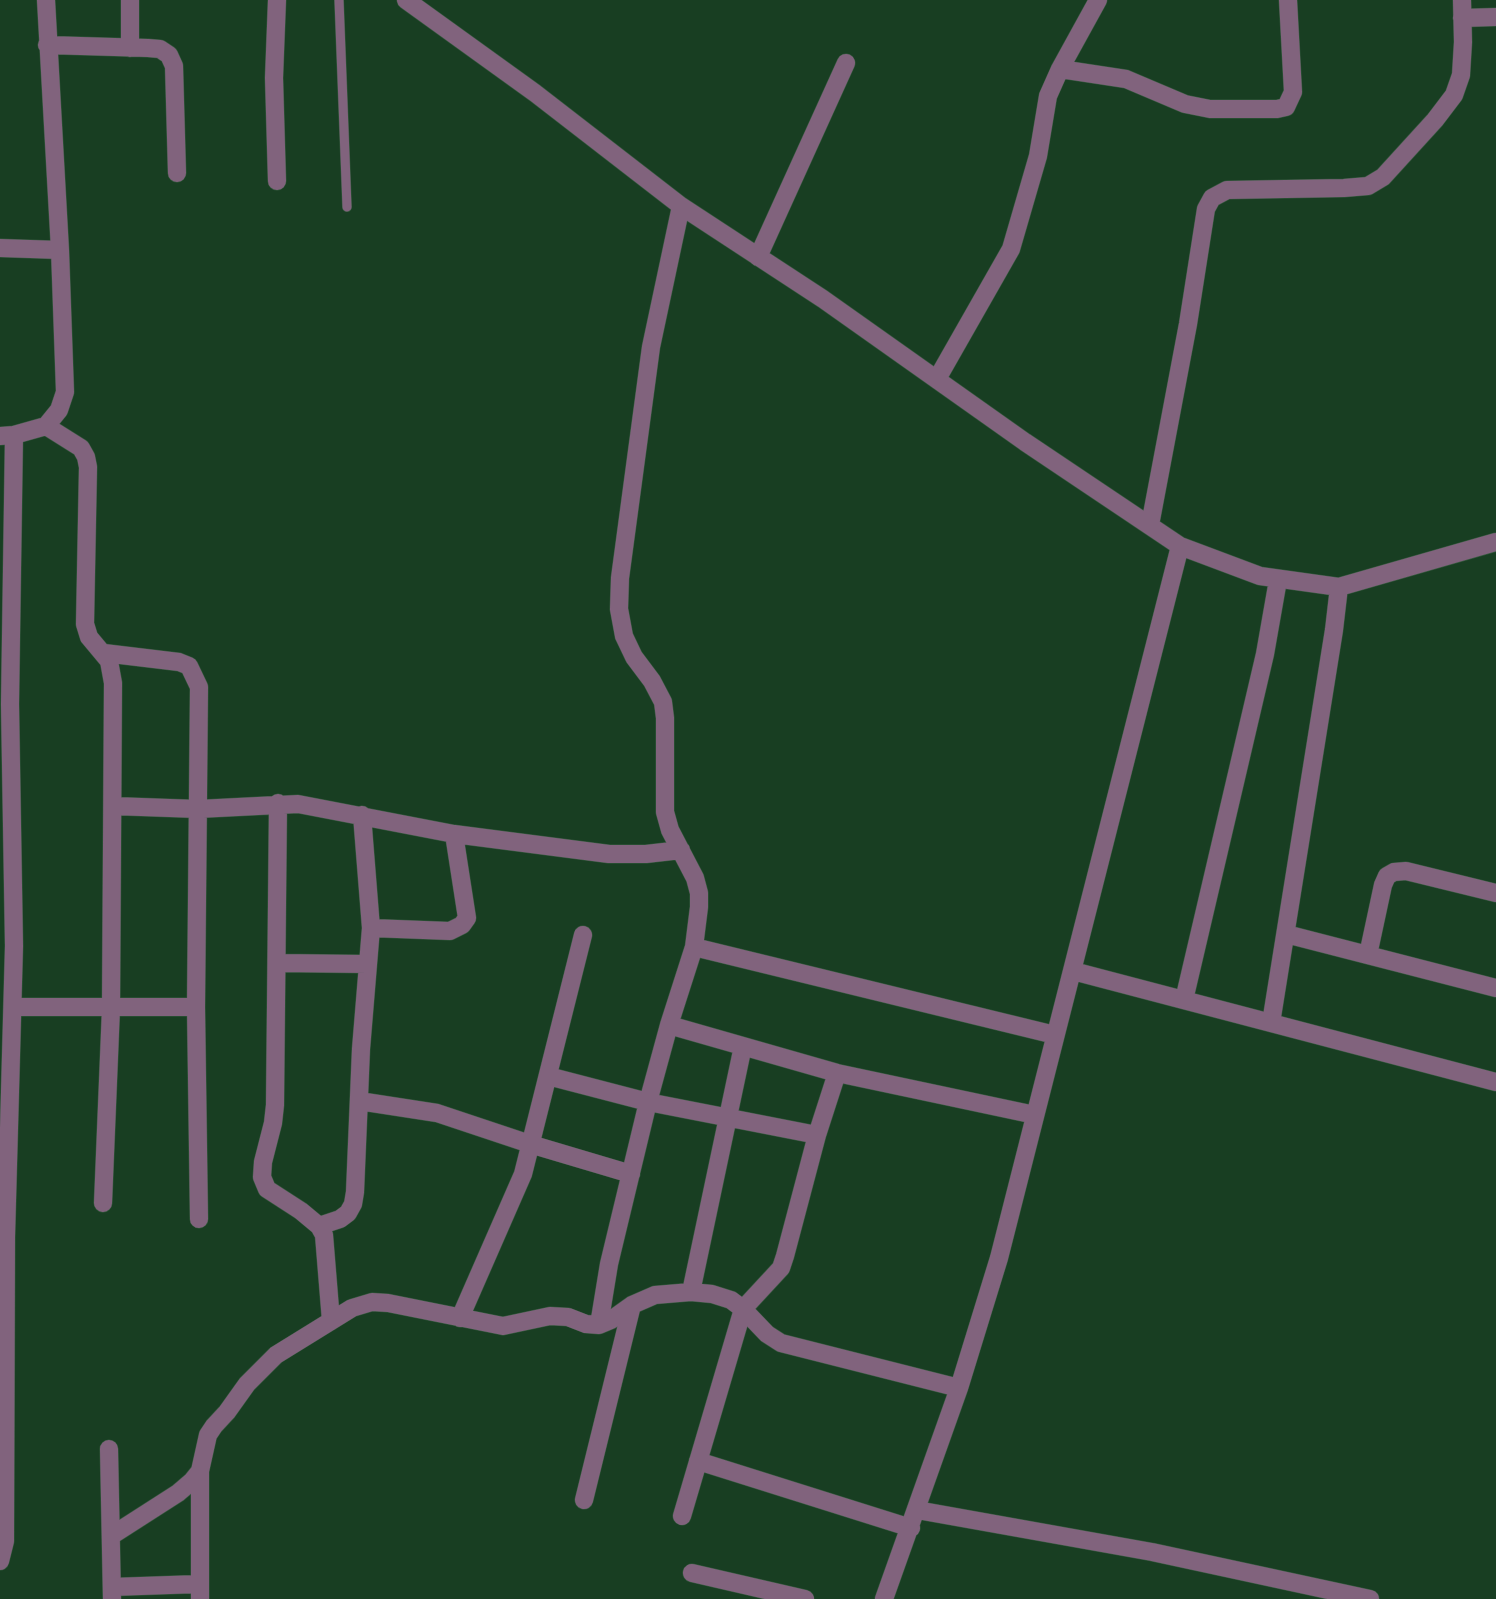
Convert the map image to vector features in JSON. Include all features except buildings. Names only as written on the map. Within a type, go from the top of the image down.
[{"type":"street","points":[[0,1561],[5,1541],[6,1237],[13,1007],[7,946],[5,876],[7,436],[46,426],[59,410],[65,392],[46,0]]},
{"type":"street","points":[[130,0],[130,48]]},
{"type":"street","points":[[277,0],[274,78],[277,181]]},
{"type":"street","points":[[406,0],[535,93],[681,206],[1180,546],[1234,568],[1278,580],[1339,587],[1496,542]]},
{"type":"street","points":[[937,379],[1011,249],[1038,156],[1048,96],[1098,0]]},
{"type":"street","points":[[1060,69],[1126,79],[1185,104],[1210,109],[1286,107],[1293,92],[1288,0]]},
{"type":"street","points":[[1150,525],[1188,324],[1206,209],[1212,198],[1227,190],[1368,186],[1383,177],[1454,95],[1461,75],[1462,9],[1496,17]]},
{"type":"street","points":[[47,45],[160,49],[169,55],[174,66],[177,173]]},
{"type":"street","points":[[758,257],[846,62]]},
{"type":"street","points":[[599,1325],[609,1265],[648,1102],[694,947],[699,893],[670,830],[665,812],[663,702],[624,636],[619,609],[620,578],[651,347],[681,206]]},
{"type":"street","points":[[0,248],[60,250]]},
{"type":"street","points":[[46,426],[81,448],[86,457],[85,624],[89,637],[109,661],[113,683],[111,1008],[103,1203]]},
{"type":"street","points":[[884,1599],[959,1388],[999,1258],[1180,546]]},
{"type":"street","points":[[1184,1000],[1265,654],[1278,580]]},
{"type":"street","points":[[1271,1023],[1339,587]]},
{"type":"street","points":[[104,653],[178,662],[189,666],[199,687],[196,1007],[199,1219]]},
{"type":"street","points":[[113,806],[198,809],[278,803],[323,807],[454,834],[609,854],[681,850]]},
{"type":"street","points":[[278,803],[275,1105],[262,1177],[267,1189],[275,1197],[301,1211],[319,1226],[326,1244],[331,1321]]},
{"type":"street","points":[[319,1226],[340,1219],[348,1213],[353,1204],[371,928],[362,816]]},
{"type":"street","points":[[371,928],[450,931],[462,925],[467,918],[454,834]]},
{"type":"street","points":[[1368,956],[1383,885],[1387,876],[1394,872],[1406,871],[1496,893]]},
{"type":"street","points":[[1286,934],[1496,988]]},
{"type":"street","points":[[460,1318],[523,1174],[583,935]]},
{"type":"street","points":[[694,947],[1055,1035]]},
{"type":"street","points":[[277,963],[367,964]]},
{"type":"street","points":[[1073,971],[1496,1082]]},
{"type":"street","points":[[13,1007],[196,1007]]},
{"type":"street","points":[[669,1024],[837,1073],[1035,1115]]},
{"type":"street","points":[[691,1292],[743,1046]]},
{"type":"street","points":[[682,1517],[743,1309],[780,1268],[837,1073]]},
{"type":"street","points":[[548,1076],[648,1102],[817,1135]]},
{"type":"street","points":[[359,1101],[437,1113],[631,1174]]},
{"type":"street","points":[[109,1448],[112,1593],[199,1592],[200,1471],[208,1436],[247,1384],[276,1355],[352,1308],[372,1303],[388,1303],[503,1326],[550,1316],[568,1317],[586,1324],[599,1325],[655,1295],[691,1292],[712,1294],[731,1300],[767,1334],[781,1343],[959,1388]]},
{"type":"street","points":[[584,1500],[632,1305]]},
{"type":"street","points":[[698,1461],[911,1528]]},
{"type":"street","points":[[111,1536],[178,1493],[200,1471]]},
{"type":"street","points":[[917,1510],[1152,1552],[1370,1599]]},
{"type":"street","points":[[692,1573],[805,1599]]},
{"type":"lane","points":[[339,0],[347,207]]}]
